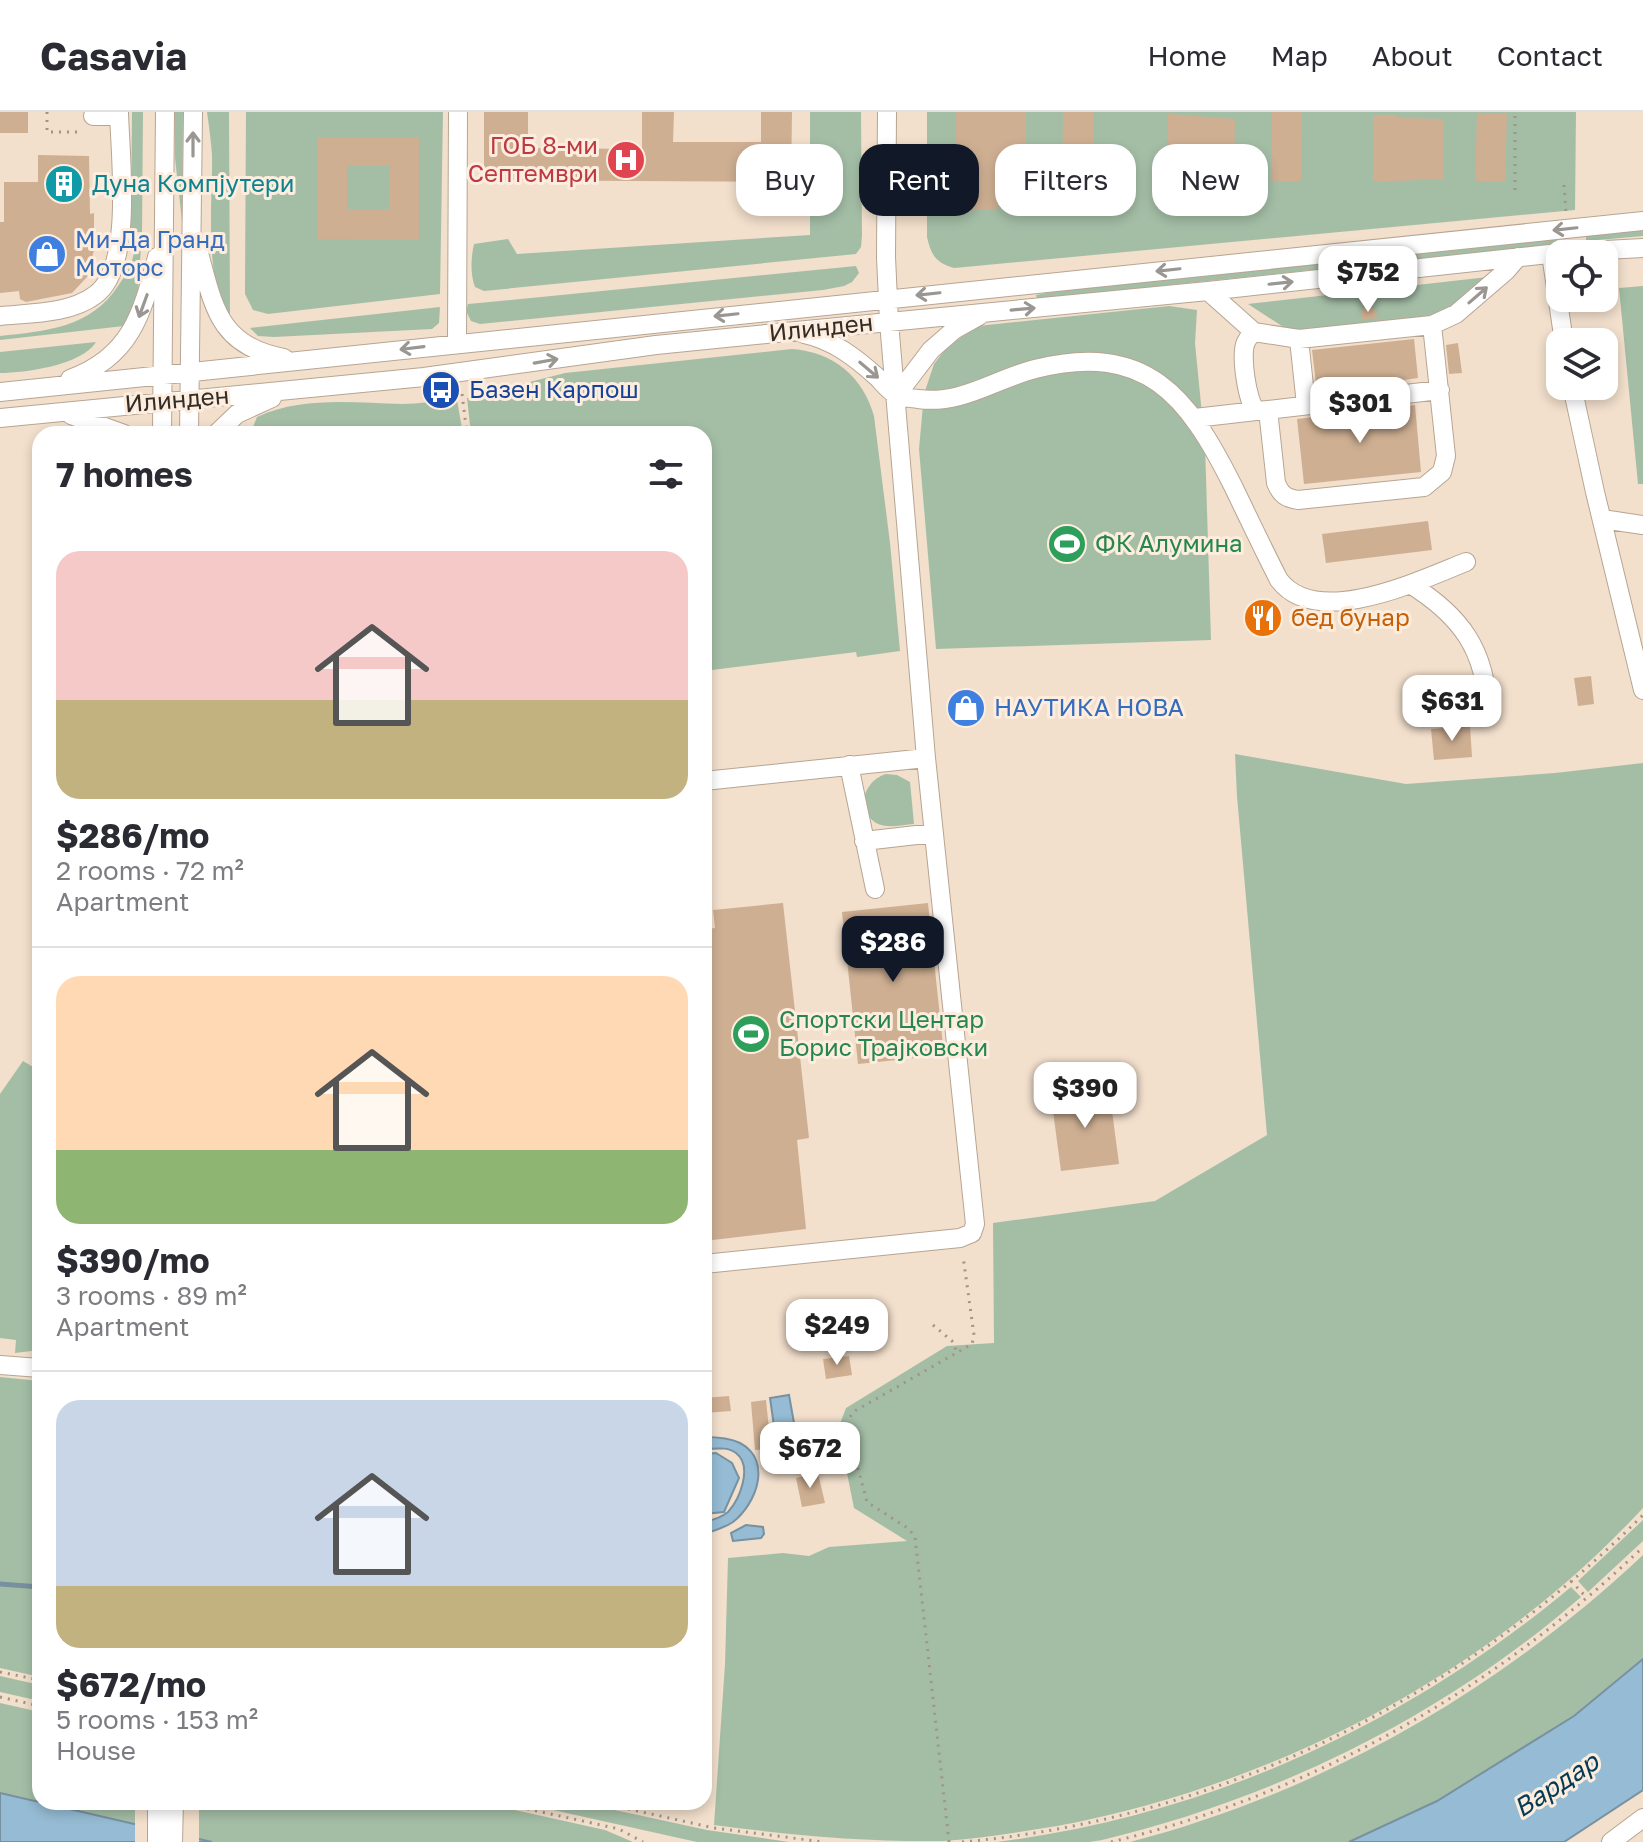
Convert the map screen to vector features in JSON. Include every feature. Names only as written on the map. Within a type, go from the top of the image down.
[{"type":"street","points":[[162,426],[165,112]]},
{"type":"street","points":[[189,426],[193,112]]},
{"type":"street","points":[[457,342],[458,112]]},
{"type":"street","points":[[712,1263],[960,1238],[972,1233],[976,1220],[926,758],[889,322],[887,112]]},
{"type":"street","points":[[0,316],[63,308],[88,300],[104,288],[112,275],[119,256],[121,224],[119,114],[92,124]]},
{"type":"street","name":"Илинден","points":[[0,392],[457,342],[1643,221]]},
{"type":"street","points":[[49,386],[94,369],[126,340],[144,306],[164,231]]},
{"type":"street","points":[[192,232],[210,293],[228,331],[258,350],[298,360]]},
{"type":"street","name":"Илинден","points":[[1618,250],[1643,248]]},
{"type":"street","name":"Илинден","points":[[0,418],[438,375],[656,345],[1546,254]]},
{"type":"street","points":[[1208,291],[1254,332],[1299,339],[1432,325],[1456,314],[1518,257]]},
{"type":"street","points":[[896,396],[921,361],[942,340],[970,320],[990,312]]},
{"type":"street","points":[[1254,332],[1246,339],[1244,349],[1248,398],[1262,410],[1276,483],[1283,495],[1298,500],[1424,487],[1437,478],[1445,466],[1432,325]]},
{"type":"street","points":[[786,332],[809,335],[841,349],[896,396],[921,400],[953,398],[1037,369],[1093,363],[1125,368],[1153,380],[1170,391],[1195,418],[1212,445],[1279,580],[1289,590],[1311,600],[1338,601],[1410,584],[1466,562]]},
{"type":"street","points":[[1299,339],[1306,405]]},
{"type":"street","points":[[224,426],[254,404],[301,389]]},
{"type":"street","points":[[1195,418],[1440,390]]},
{"type":"street","points":[[1575,400],[1643,690]]},
{"type":"street","points":[[52,412],[73,415],[103,426]]},
{"type":"street","points":[[1602,519],[1643,525]]},
{"type":"street","points":[[1410,584],[1453,618],[1474,645],[1484,670],[1488,712]]},
{"type":"street","points":[[712,780],[926,758]]},
{"type":"street","points":[[849,765],[875,889]]},
{"type":"street","points":[[864,841],[934,833]]},
{"type":"street","points":[[0,1365],[32,1367]]},
{"type":"street","points":[[157,1810],[157,1842]]},
{"type":"street","points":[[173,1842],[174,1810]]},
{"type":"street","points":[[1611,1842],[1643,1818]]},
{"type":"path","points":[[47,112],[47,132],[92,124]]},
{"type":"path","points":[[1515,112],[1515,190]]},
{"type":"path","points":[[1564,185],[1566,229]]},
{"type":"path","points":[[462,394],[466,426]]},
{"type":"path","points":[[949,1842],[915,1537],[909,1529],[871,1506],[863,1497],[846,1424],[853,1412],[972,1344],[974,1335],[960,1238]]},
{"type":"path","points":[[933,1325],[952,1341],[957,1352]]},
{"type":"path","points":[[962,1842],[1079,1825],[1145,1810],[1218,1787],[1303,1753],[1381,1714],[1525,1620],[1643,1515]]},
{"type":"path","points":[[1111,1842],[1236,1805],[1296,1781],[1413,1722],[1541,1637],[1643,1547]]},
{"type":"path","points":[[1571,1581],[1587,1598]]},
{"type":"path","points":[[0,1672],[32,1678]]},
{"type":"path","points":[[0,1697],[32,1704]]},
{"type":"path","points":[[532,1810],[619,1829],[643,1842]]},
{"type":"path","points":[[633,1810],[714,1828],[824,1842]]},
{"type":"green space","points":[[132,112],[143,112],[142,232],[131,232]]},
{"type":"green space","points":[[175,112],[183,112],[182,221],[175,158]]},
{"type":"green space","points":[[207,112],[229,112],[230,314],[216,283],[213,262],[212,155]]},
{"type":"green space","points":[[246,112],[443,112],[440,294],[268,314],[253,310],[245,294]]},
{"type":"green space","points":[[810,112],[861,112],[859,216],[862,216],[862,236],[861,247],[856,254],[484,291],[475,287],[472,277],[474,244],[508,239],[517,254],[810,235],[810,216],[843,216],[843,144],[810,144]]},
{"type":"green space","points":[[927,112],[956,112],[956,144],[927,144]]},
{"type":"green space","points":[[1026,112],[1576,112],[1575,210],[954,268],[935,257],[927,237],[927,216],[979,216],[979,210],[995,210],[995,216],[1136,216],[1136,144],[1026,144]]},
{"type":"green space","points":[[1643,228],[1643,236],[1586,240],[1586,234]]},
{"type":"green space","points":[[1556,238],[1557,240],[1546,240],[1546,245],[1037,299],[1036,295],[1072,288]]},
{"type":"green space","points":[[138,244],[141,246],[138,293],[124,326],[0,340],[0,336],[66,325],[94,311],[107,300],[124,277]]},
{"type":"green space","points":[[856,266],[859,273],[852,282],[823,290],[480,324],[471,321],[466,311],[468,304]]},
{"type":"green space","points":[[1488,277],[1443,315],[1294,334],[1248,304]]},
{"type":"green space","points":[[1643,286],[1643,484],[1638,484],[1619,288]]},
{"type":"green space","name":"ФК Алумина","points":[[1169,306],[1197,310],[1195,343],[1205,445],[1211,640],[936,649],[919,449],[924,394],[934,364],[947,347],[978,326]]},
{"type":"green space","points":[[440,307],[439,323],[432,329],[274,337],[258,336],[250,328]]},
{"type":"green space","points":[[96,342],[79,357],[66,362],[0,373],[0,352]]},
{"type":"green space","points":[[792,349],[821,355],[845,369],[862,390],[874,416],[900,651],[857,657],[856,652],[712,670],[712,426],[470,426],[467,398],[565,373]]},
{"type":"green space","points":[[457,400],[462,426],[253,426],[257,417],[274,410],[310,403],[408,404]]},
{"type":"green space","points":[[1235,754],[1406,784],[1643,763],[1643,1508],[1583,1567],[1518,1622],[1448,1670],[1375,1714],[1299,1751],[1220,1782],[1139,1807],[1057,1826],[957,1840],[856,1839],[714,1825],[725,1664],[728,1558],[783,1553],[809,1556],[829,1547],[907,1541],[854,1508],[838,1429],[846,1408],[947,1346],[994,1343],[993,1223],[1155,1201],[1267,1135]]},
{"type":"green space","points":[[886,774],[897,775],[910,782],[914,824],[880,825],[865,810],[868,788]]},
{"type":"green space","points":[[23,1061],[32,1066],[32,1351],[15,1353],[16,1340],[0,1338],[0,1094]]},
{"type":"green space","points":[[0,1377],[32,1380],[32,1675],[0,1668]]},
{"type":"green space","points":[[1643,1520],[1643,1541],[1588,1592],[1578,1581]]},
{"type":"green space","points":[[1643,1555],[1643,1659],[1574,1716],[1437,1801],[1349,1842],[1130,1842],[1202,1821],[1271,1795],[1339,1765],[1404,1731],[1468,1693],[1529,1650],[1587,1605]]},
{"type":"green space","points":[[1571,1587],[1581,1597],[1529,1640],[1473,1679],[1416,1715],[1295,1776],[1232,1801],[1102,1840],[997,1842],[1076,1829],[1153,1810],[1229,1786],[1302,1756],[1373,1721],[1442,1681],[1508,1636]]},
{"type":"green space","points":[[0,1676],[32,1683],[32,1699],[0,1692]]},
{"type":"green space","points":[[0,1703],[32,1710],[32,1801],[0,1793]]},
{"type":"green space","points":[[72,1810],[135,1810],[135,1825]]},
{"type":"green space","points":[[199,1810],[515,1810],[605,1830],[633,1842],[212,1842],[199,1839]]},
{"type":"green space","points":[[553,1810],[615,1810],[707,1830],[789,1842],[697,1842]]},
{"type":"water","points":[[789,1395],[794,1423],[774,1426],[770,1398]]},
{"type":"water","points":[[712,1437],[732,1440],[750,1451],[756,1460],[758,1482],[741,1514],[730,1524],[712,1531],[712,1520],[728,1512],[743,1482],[741,1459],[736,1453],[712,1449]]},
{"type":"water","points":[[712,1453],[732,1463],[739,1478],[724,1512],[712,1513]]},
{"type":"water","points":[[746,1525],[763,1527],[764,1534],[761,1538],[733,1541],[731,1533]]},
{"type":"water","name":"Вардар","points":[[1643,1659],[1643,1790],[1564,1842],[1349,1842],[1437,1801],[1574,1716]]},
{"type":"water","points":[[0,1793],[32,1800],[32,1810],[74,1810],[212,1842],[0,1842]]},
{"type":"pier","points":[[135,1821],[199,1835],[199,1842],[135,1842]]},
{"type":"building","points":[[0,112],[28,112],[28,133],[0,133]]},
{"type":"building","points":[[484,112],[528,112],[528,148],[642,149],[642,112],[674,112],[673,142],[761,142],[761,112],[792,112],[792,144],[736,144],[736,182],[484,180]]},
{"type":"building","points":[[956,112],[1026,112],[1026,144],[995,144],[995,210],[979,210],[979,144],[956,144]]},
{"type":"building","points":[[1063,112],[1093,112],[1093,144],[1063,144]]},
{"type":"building","points":[[1272,112],[1302,112],[1301,181],[1271,181]]},
{"type":"building","points":[[1477,113],[1507,114],[1505,182],[1475,181]]},
{"type":"building","points":[[1168,114],[1235,119],[1235,144],[1168,144]]},
{"type":"building","points":[[1373,115],[1444,119],[1444,179],[1373,182]]},
{"type":"building","points":[[318,137],[419,137],[419,240],[318,239]],"holes":[[[347,166],[390,166],[389,209],[347,209]]]},
{"type":"building","name":"Ми-Да Гранд Моторс","points":[[38,155],[89,156],[94,250],[87,277],[72,293],[26,302],[20,299],[19,291],[0,293],[0,222],[4,222],[4,182],[38,182]]},
{"type":"building","points":[[1368,306],[1376,310],[1377,318],[1361,320],[1361,310]]},
{"type":"building","points":[[1414,339],[1418,378],[1317,392],[1312,350]]},
{"type":"building","points":[[1458,343],[1462,373],[1449,374],[1446,345]]},
{"type":"building","points":[[1415,405],[1421,472],[1304,484],[1297,419]]},
{"type":"building","points":[[1428,521],[1432,550],[1326,563],[1322,534]]},
{"type":"building","points":[[1591,676],[1594,704],[1578,706],[1574,678]]},
{"type":"building","points":[[1470,726],[1472,757],[1434,760],[1431,729]]},
{"type":"building","name":"Спортски Центар Борис Трајковски","points":[[783,903],[809,1138],[797,1140],[806,1229],[712,1240],[713,910]]},
{"type":"building","points":[[928,903],[944,1055],[858,1064],[842,912]]},
{"type":"building","points":[[1109,1088],[1119,1164],[1061,1171],[1051,1096]]},
{"type":"building","points":[[849,1356],[852,1375],[826,1379],[823,1359]]},
{"type":"building","points":[[729,1396],[731,1411],[712,1412],[712,1397]]},
{"type":"building","points":[[766,1400],[771,1449],[755,1450],[751,1402]]},
{"type":"building","points":[[818,1473],[825,1503],[802,1507],[796,1478]]},
{"type":"waterway","points":[[0,1584],[32,1586]]},
{"type":"place","name":"ГОБ 8-ми Септември","points":[[626,160]]},
{"type":"place","name":"Дуна Компјутери","points":[[64,184]]},
{"type":"place","name":"Ми-Да Гранд Моторс","points":[[47,254]]},
{"type":"place","name":"Базен Карпош","points":[[441,390]]},
{"type":"place","name":"ФК Алумина","points":[[1067,544]]},
{"type":"place","name":"бед бунар","points":[[1263,618]]},
{"type":"place","name":"НАУТИКА НОВА","points":[[966,708]]},
{"type":"place","name":"Спортски Центар Борис Трајковски","points":[[751,1034]]}]
